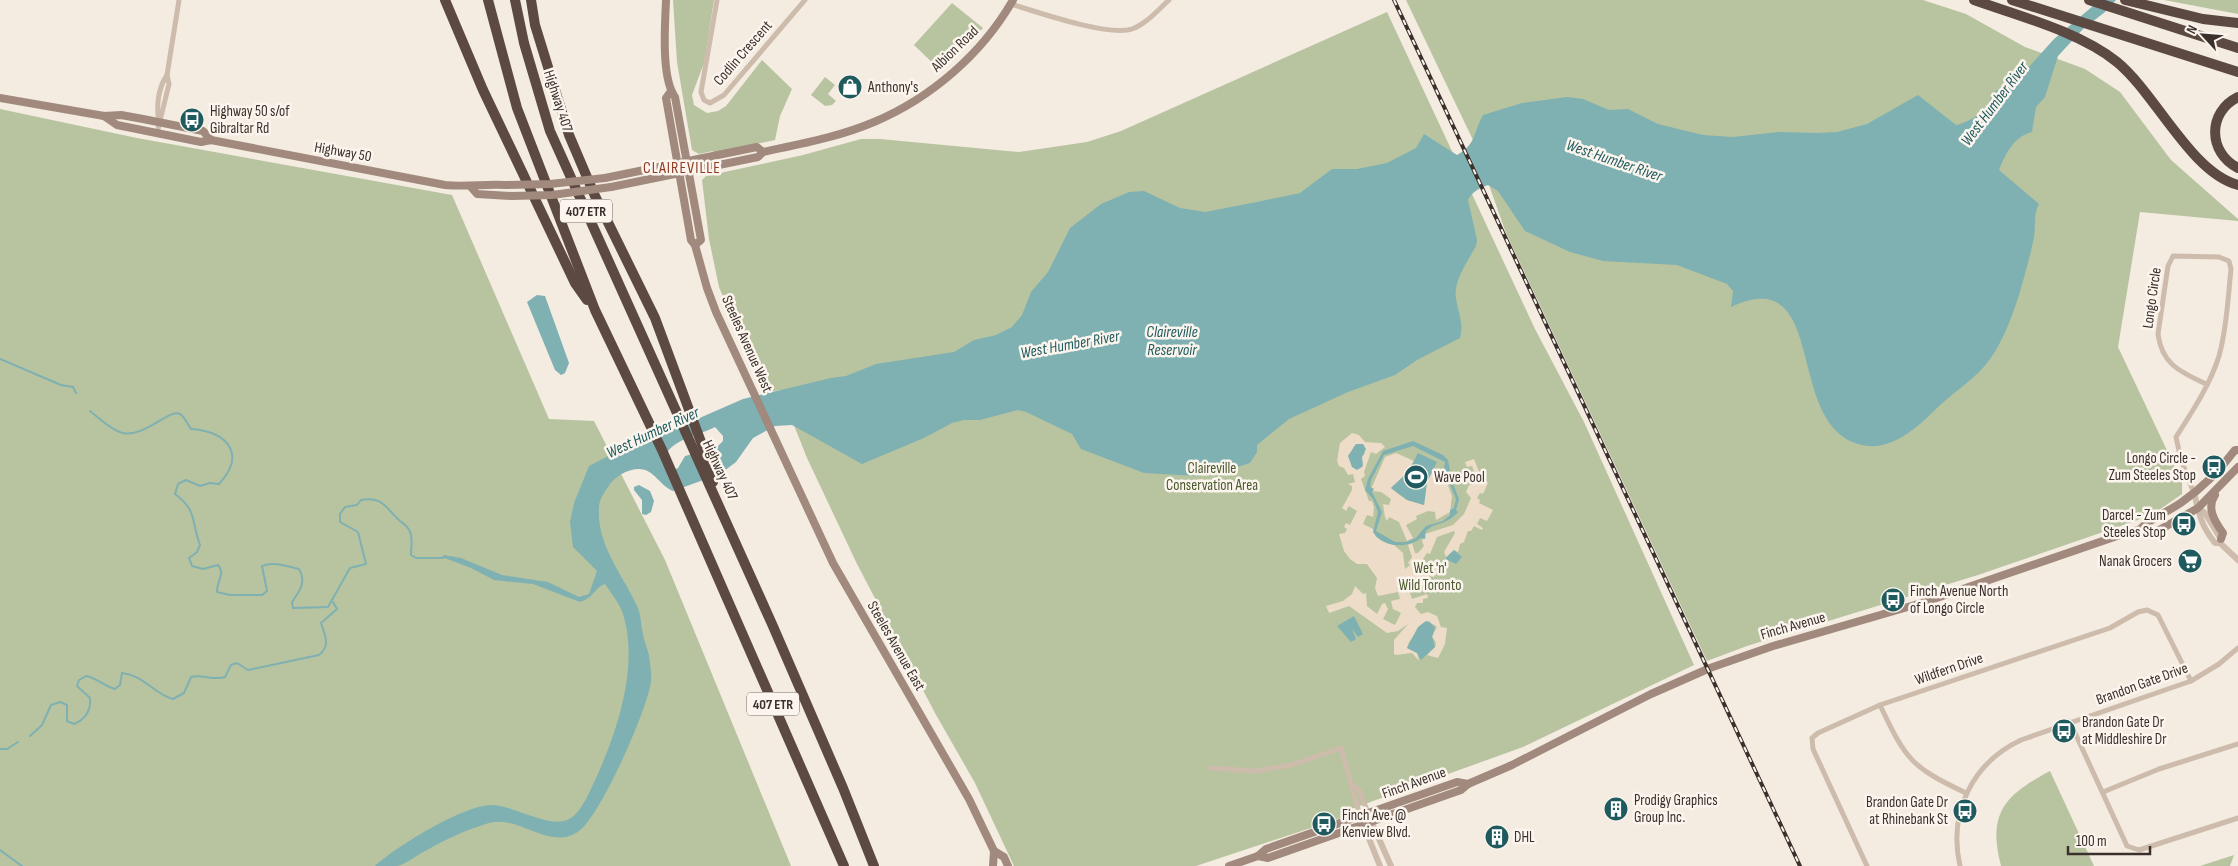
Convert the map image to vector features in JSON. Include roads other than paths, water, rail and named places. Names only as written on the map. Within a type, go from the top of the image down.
[{"type":"highway","points":[[445,0],[473,68],[575,283],[595,310]]},
{"type":"highway","name":"407 ETR","points":[[488,0],[517,108],[595,310],[651,427],[844,866]]},
{"type":"highway","name":"Highway 407","points":[[515,0],[524,43],[550,131],[715,495],[840,779],[874,866]]},
{"type":"highway","points":[[531,0],[540,40],[569,135],[595,196],[655,318],[710,469],[715,495]]},
{"type":"highway","points":[[538,0],[540,40]]},
{"type":"highway","points":[[1974,0],[2045,26],[2098,49],[2118,63],[2142,86],[2198,159],[2216,175],[2238,185]]},
{"type":"highway","points":[[2012,0],[2238,72]]},
{"type":"highway","points":[[2089,0],[2238,48]]},
{"type":"highway","points":[[2125,0],[2203,19],[2238,23]]},
{"type":"highway","points":[[2238,97],[2221,110],[2214,132],[2222,155],[2238,168]]},
{"type":"main road","name":"Steeles Avenue West","points":[[666,0],[667,66],[671,91],[675,97],[701,240],[695,245]]},
{"type":"main road","name":"Albion Road","points":[[679,174],[758,157],[763,152],[855,129],[905,106],[936,86],[971,56],[1012,2]]},
{"type":"main road","name":"Steeles Avenue West","points":[[671,91],[666,98],[691,240],[695,245],[712,300],[781,452]]},
{"type":"main road","name":"Highway 50","points":[[0,98],[104,116],[121,115],[158,122],[202,131],[211,140]]},
{"type":"main road","name":"Highway 50","points":[[104,116],[117,125],[201,142],[211,140],[436,183],[471,187],[478,184],[550,184],[606,178],[687,162]]},
{"type":"main road","name":"Albion Road","points":[[687,162],[757,147],[763,152]]},
{"type":"main road","name":"Highway 50","points":[[471,187],[477,194],[512,196],[562,194],[679,174]]},
{"type":"main road","name":"Finch Avenue","points":[[1258,856],[1268,858],[1364,826],[1461,790],[1468,784],[1521,760],[1651,694],[1725,662],[1924,602],[2139,530],[2147,522],[2168,512],[2194,493],[2216,473],[2235,450],[2238,450]]},
{"type":"main road","name":"Steeles Avenue East","points":[[781,452],[833,564],[969,800],[994,851],[994,866]]},
{"type":"main road","name":"Finch Avenue","points":[[2139,530],[2154,533],[2198,508],[2238,466]]},
{"type":"main road","points":[[2221,541],[2222,533],[2213,517],[2212,500],[2231,475]]},
{"type":"main road","name":"Finch Avenue","points":[[1229,866],[1258,856],[1266,849],[1457,782],[1468,784]]},
{"type":"main road","name":"Steeles Avenue East","points":[[994,851],[1004,857],[1008,866]]},
{"type":"street","points":[[157,133],[157,110],[162,82],[167,75],[179,0]]},
{"type":"street","name":"Codlin Crescent","points":[[717,0],[701,92],[704,100],[710,103],[724,95],[805,0]]},
{"type":"street","points":[[1012,2],[1065,20],[1119,32],[1138,27],[1169,0]]},
{"type":"street","name":"Longo Circle","points":[[2198,508],[2181,460],[2176,437],[2206,384],[2219,355],[2231,269],[2229,261],[2219,257],[2173,256],[2168,266],[2158,334],[2159,343],[2169,362],[2177,370],[2206,384]]},
{"type":"street","points":[[2198,508],[2205,514],[2221,541],[2238,560]]},
{"type":"street","name":"Wildfern Drive","points":[[1867,866],[1811,743],[1818,733],[1880,705],[2110,628],[2138,612],[2147,610],[2158,616],[2191,681]]},
{"type":"street","name":"Brandon Gate Drive","points":[[1960,866],[1956,840],[1957,824],[1966,793],[1986,765],[2009,746],[2070,722],[2191,681],[2219,664],[2238,648]]},
{"type":"street","points":[[1880,705],[1898,744],[1907,757],[1929,775],[1966,793]]},
{"type":"street","points":[[2070,722],[2127,846],[2139,850],[2238,818]]},
{"type":"street","points":[[2103,792],[2159,769],[2238,744]]},
{"type":"street","points":[[1211,768],[1255,771],[1291,765],[1341,748],[1353,785],[1359,790],[1364,815],[1364,826],[1380,866]]},
{"type":"street","points":[[1364,815],[1372,823],[1391,866]]},
{"type":"water","name":"Claireville Reservoir","points":[[2100,0],[2116,0],[2105,12],[2083,29],[2058,56],[2045,97],[2036,107],[2032,132],[2015,142],[2007,152],[1999,170],[2039,204],[2035,216],[2035,233],[2023,282],[2009,324],[1988,363],[1922,422],[1897,440],[1879,446],[1869,446],[1841,435],[1824,414],[1796,328],[1783,307],[1763,299],[1731,307],[1733,291],[1727,284],[1677,265],[1603,261],[1570,252],[1525,231],[1498,191],[1488,185],[1476,191],[1468,200],[1477,240],[1476,246],[1462,271],[1457,285],[1456,298],[1461,327],[1460,338],[1417,360],[1395,375],[1348,392],[1289,419],[1257,445],[1257,452],[1250,463],[1228,470],[1197,476],[1144,473],[1081,449],[1072,434],[1018,410],[980,420],[964,420],[952,423],[924,438],[862,464],[792,425],[775,426],[753,438],[736,462],[720,474],[673,491],[644,470],[634,469],[621,474],[603,494],[599,507],[599,521],[606,547],[640,614],[649,656],[651,679],[648,696],[632,737],[599,805],[579,831],[568,836],[546,836],[512,824],[501,822],[489,823],[449,838],[401,865],[375,866],[398,848],[430,828],[447,819],[479,807],[501,806],[543,820],[563,821],[571,818],[583,804],[605,758],[619,718],[624,696],[629,654],[627,634],[622,610],[605,584],[599,587],[589,598],[580,602],[533,584],[494,580],[471,568],[442,557],[444,555],[461,558],[502,575],[548,582],[579,597],[589,594],[597,571],[573,547],[570,522],[574,503],[589,466],[620,450],[640,444],[743,399],[846,376],[876,364],[954,352],[974,340],[996,335],[1012,327],[1022,315],[1031,292],[1048,272],[1070,228],[1101,204],[1129,192],[1144,191],[1180,208],[1205,212],[1300,193],[1332,169],[1357,169],[1387,163],[1416,148],[1424,134],[1457,155],[1471,142],[1483,115],[1522,103],[1567,97],[1583,99],[1609,110],[1628,109],[1658,124],[1703,135],[1733,137],[1779,132],[1837,132],[1867,124],[1918,95],[1956,125],[1974,118],[1984,110],[1993,93],[2027,69],[2054,39]],"holes":[[[715,427],[723,436],[723,441],[716,448],[685,456],[678,468],[670,472],[666,457],[668,451],[673,446],[687,438]]]},
{"type":"water","points":[[537,295],[545,296],[569,363],[565,373],[561,375],[555,370],[527,302]]},
{"type":"water","points":[[1413,441],[1443,455],[1448,460],[1452,481],[1459,499],[1456,510],[1458,512],[1447,521],[1428,529],[1425,539],[1421,538],[1409,544],[1395,545],[1383,541],[1373,532],[1378,512],[1373,499],[1365,490],[1368,479],[1383,451]],"holes":[[[1413,446],[1445,462],[1444,468],[1448,473],[1448,480],[1456,499],[1454,508],[1450,510],[1450,515],[1443,521],[1426,526],[1416,538],[1406,542],[1395,542],[1376,531],[1382,512],[1372,492],[1374,489],[1370,487],[1371,480],[1384,455]]]},
{"type":"water","points":[[1356,444],[1363,444],[1366,449],[1362,457],[1363,466],[1357,470],[1352,467],[1348,456]]},
{"type":"water","name":"Wave Pool","points":[[1418,453],[1437,462],[1427,482],[1424,505],[1407,500],[1391,488],[1408,472]]},
{"type":"water","points":[[639,485],[650,491],[654,501],[651,512],[646,515],[642,514],[642,500],[634,490],[634,487]]},
{"type":"water","points":[[1454,550],[1462,557],[1456,564],[1445,559]]},
{"type":"water","points":[[1354,616],[1363,634],[1358,637],[1352,629],[1356,639],[1351,642],[1337,626]]},
{"type":"water","points":[[1426,621],[1430,622],[1435,628],[1432,637],[1435,647],[1421,660],[1417,653],[1407,648],[1418,627]]},
{"type":"waterway","points":[[0,359],[61,385],[73,387],[76,393]]},
{"type":"waterway","points":[[90,411],[114,430],[123,433],[139,431],[170,415],[180,414],[191,429],[214,434],[223,439],[229,446],[232,454],[232,463],[219,484],[210,483],[200,486],[186,480],[178,484],[175,494],[191,512],[200,545],[197,552],[189,558],[192,566],[203,569],[218,565],[221,575],[217,592],[230,595],[262,595],[267,591],[262,566],[280,564],[299,569],[301,574],[302,583],[292,602],[293,608],[328,607],[350,568],[366,564],[358,532],[340,522],[340,514],[345,507],[357,505],[361,500],[375,500],[384,504],[407,527],[411,538],[411,555],[416,558],[443,558]]},
{"type":"waterway","points":[[30,736],[42,725],[51,705],[60,702],[67,705],[67,721],[74,724],[85,717],[89,710],[90,698],[77,686],[79,680],[86,676],[115,689],[120,685],[122,673],[130,675],[137,677],[161,694],[173,699],[184,693],[191,677],[225,677],[231,665],[237,663],[248,670],[319,655],[326,644],[321,623],[337,609],[333,602]]},
{"type":"waterway","points":[[0,749],[7,749],[18,742]]},
{"type":"waterway","points":[[0,850],[22,866]]},
{"type":"railway","points":[[1394,0],[1800,866]]},
{"type":"place","name":"Anthony's","points":[[850,87]]},
{"type":"place","name":"Highway 50 s/of Gibraltar Rd","points":[[192,120]]},
{"type":"place","name":"Longo Circle - Zum Steeles Stop","points":[[2214,467]]},
{"type":"place","name":"Wave Pool","points":[[1416,477]]},
{"type":"place","name":"Darcel - Zum Steeles Stop","points":[[2184,524]]},
{"type":"place","name":"Nanak Grocers","points":[[2190,561]]},
{"type":"place","name":"Finch Avenue North of Longo Circle","points":[[1893,600]]},
{"type":"place","name":"Brandon Gate Dr at Middleshire Dr","points":[[2064,731]]},
{"type":"place","name":"Prodigy Graphics Group Inc.","points":[[1616,809]]},
{"type":"place","name":"Brandon Gate Dr at Rhinebank St","points":[[1965,811]]},
{"type":"place","name":"Finch Ave. @ Kenview Blvd.","points":[[1324,824]]},
{"type":"place","name":"DHL","points":[[1497,837]]},
{"type":"district","name":"CLAIREVILLE","points":[[682,168]]},
{"type":"water label","name":"West Humber River","points":[[1995,104]]},
{"type":"water label","name":"West Humber River","points":[[1614,161]]},
{"type":"water label","name":"West Humber River","points":[[1070,345]]},
{"type":"water label","name":"West Humber River","points":[[653,433]]},
{"type":"park label","name":"Claireville Conservation Area","points":[[1212,476]]},
{"type":"park label","name":"Wet 'n' Wild Toronto","points":[[1430,576]]}]
